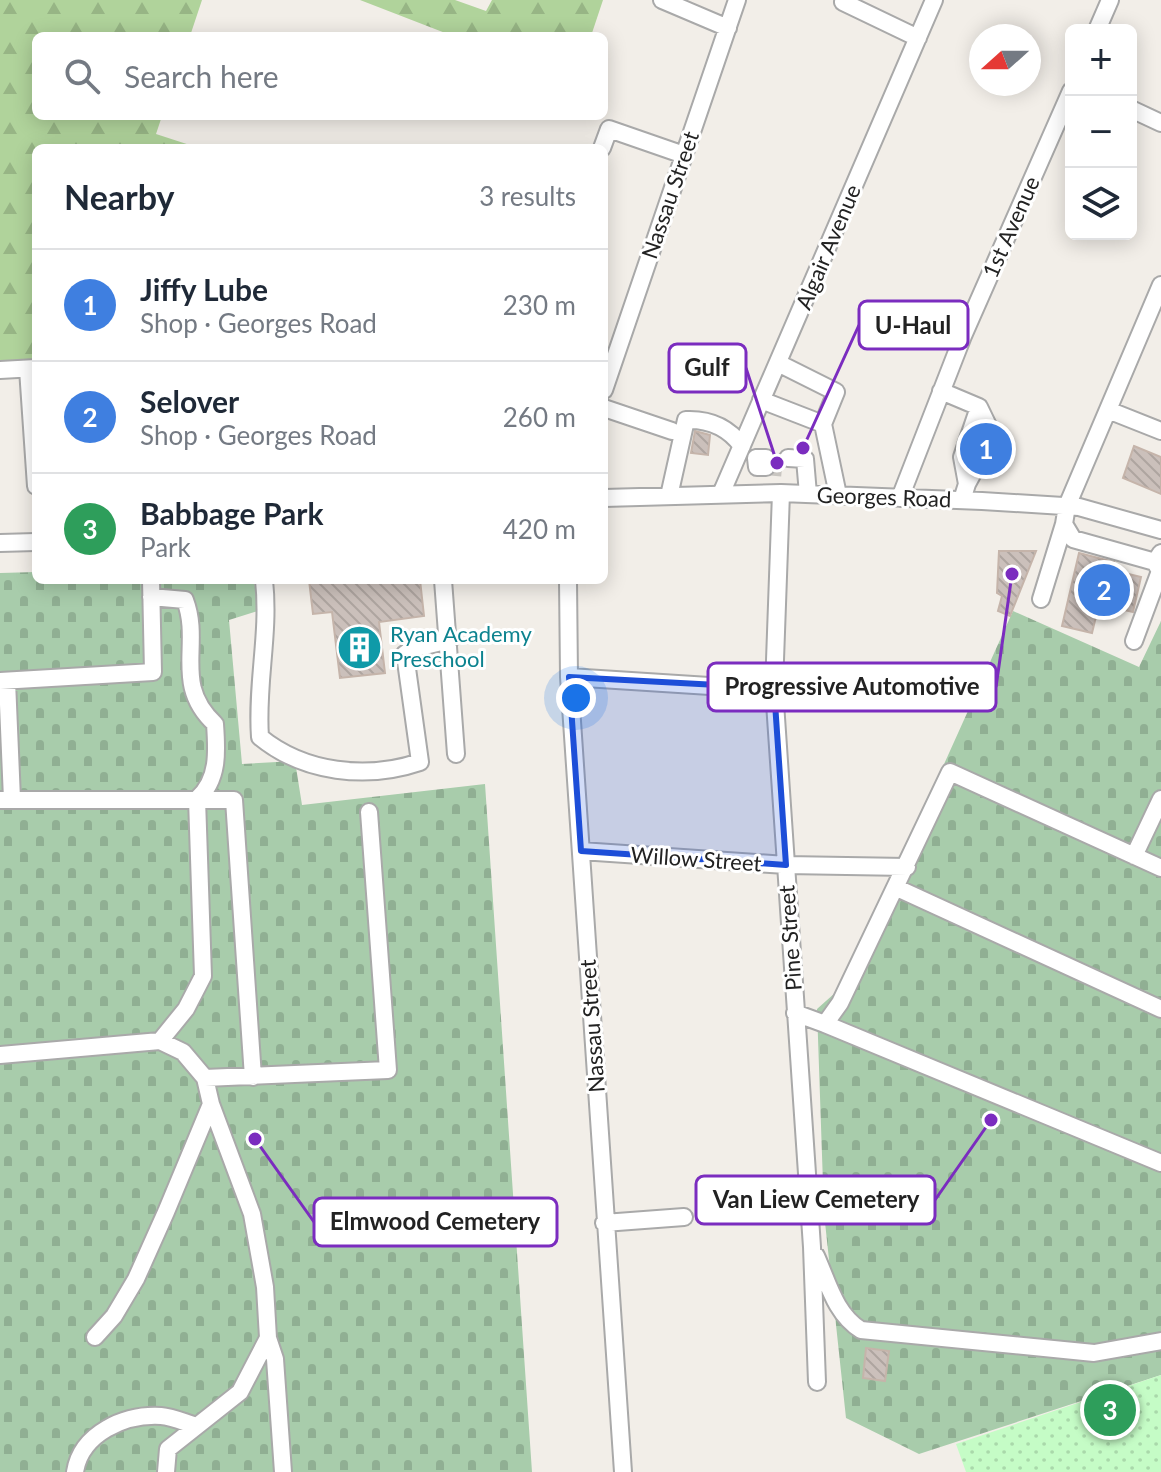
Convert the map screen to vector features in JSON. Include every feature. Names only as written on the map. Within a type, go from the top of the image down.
[{"type":"street","points":[[662,0],[728,28]]},
{"type":"street","name":"Nassau Street","points":[[608,378],[737,0]]},
{"type":"street","name":"Algair Avenue","points":[[721,494],[934,0]]},
{"type":"street","points":[[1100,24],[1110,0]]},
{"type":"street","points":[[843,2],[918,38]]},
{"type":"street","name":"1st Avenue","points":[[900,498],[941,391],[1069,96]]},
{"type":"street","points":[[1137,112],[1161,123]]},
{"type":"street","points":[[603,144],[609,129],[684,155]]},
{"type":"street","points":[[1041,599],[1067,506],[1161,285]]},
{"type":"street","points":[[608,336],[622,335]]},
{"type":"street","points":[[778,363],[836,392],[823,424],[838,495]]},
{"type":"street","points":[[0,370],[32,369]]},
{"type":"street","points":[[941,391],[979,407],[962,457],[964,492]]},
{"type":"street","points":[[761,400],[823,424]]},
{"type":"street","points":[[608,409],[672,431]]},
{"type":"street","points":[[1108,410],[1161,431]]},
{"type":"street","points":[[669,496],[686,420],[701,419],[731,431],[738,454],[763,463]]},
{"type":"street","points":[[788,463],[805,459],[808,494]]},
{"type":"street","name":"Georges Road","points":[[608,498],[781,493],[900,498],[964,492],[1067,506],[1161,530]]},
{"type":"street","name":"Pine Street","points":[[781,493],[774,688],[812,1247],[817,1382]]},
{"type":"street","points":[[1064,524],[1073,539],[1158,558],[1160,571],[1134,641]]},
{"type":"street","points":[[0,543],[32,542]]},
{"type":"street","points":[[264,584],[268,617],[258,712],[260,737],[281,754],[337,771],[390,772],[420,762],[405,654],[412,649],[450,640]]},
{"type":"street","points":[[443,584],[456,754]]},
{"type":"street","name":"Nassau Street","points":[[568,584],[569,677],[623,1472]]},
{"type":"street","points":[[197,799],[209,789],[216,764],[216,740],[215,724],[198,708],[189,678],[189,612],[185,600],[151,588],[153,672],[4,681],[6,800],[234,800],[253,1077]]},
{"type":"street","points":[[569,677],[959,702]]},
{"type":"street","points":[[825,1024],[840,1003],[950,772],[1161,868]]},
{"type":"street","points":[[160,1041],[186,1009],[203,976],[197,799]]},
{"type":"street","points":[[1134,856],[1161,799]]},
{"type":"street","points":[[205,1078],[388,1070],[369,812]]},
{"type":"street","name":"Willow Street","points":[[581,851],[786,865],[907,867]]},
{"type":"street","points":[[897,888],[1161,1009]]},
{"type":"street","points":[[795,1013],[1161,1163]]},
{"type":"street","points":[[0,1055],[160,1041],[183,1052],[205,1078],[211,1104],[252,1214],[265,1287],[268,1338],[275,1359],[283,1472]]},
{"type":"street","points":[[95,1337],[114,1316],[136,1279],[211,1104]]},
{"type":"street","points":[[604,1223],[684,1217]]},
{"type":"street","points":[[812,1247],[838,1306],[849,1323],[861,1330],[1094,1353],[1161,1341]]},
{"type":"street","points":[[166,1472],[168,1449],[240,1392],[268,1338]]},
{"type":"street","points":[[75,1472],[76,1461],[91,1439],[128,1417],[163,1416],[197,1426]]},
{"type":"highlighted area","points":[[569,677],[774,688],[786,865],[581,851]]},
{"type":"green space","points":[[0,0],[202,0],[191,32],[32,32],[32,120],[161,120],[156,134],[187,144],[32,144],[32,361],[0,363]]},
{"type":"green space","points":[[360,0],[455,0],[486,11],[492,0],[603,0],[592,32],[443,32]]},
{"type":"green space","points":[[32,572],[32,584],[255,584],[258,611],[229,620],[242,764],[295,761],[302,805],[485,784],[532,1472],[0,1472],[0,573]]},
{"type":"green space","points":[[1013,611],[1139,667],[1161,621],[1161,1375],[919,1454],[846,1418],[824,1213],[817,1009],[845,984]]},
{"type":"green space","points":[[1161,1375],[1161,1472],[966,1472],[956,1444]]},
{"type":"building","points":[[695,431],[710,435],[708,455],[691,453]]},
{"type":"building","points":[[1134,446],[1161,457],[1161,494],[1123,478]]},
{"type":"building","points":[[999,551],[1036,551],[1010,616],[998,611],[1002,596],[997,593]]},
{"type":"building","points":[[1079,553],[1114,562],[1112,570],[1141,577],[1133,612],[1099,604],[1092,633],[1062,626]]},
{"type":"building","name":"Ryan Academy Preschool","points":[[309,584],[420,584],[424,616],[379,622],[385,673],[340,678],[332,612],[313,614]]},
{"type":"building","points":[[866,1348],[889,1351],[885,1381],[863,1378]]},
{"type":"tunnel","points":[[766,467],[788,469]]},
{"type":"place","name":"U-Haul","points":[[803,448]]},
{"type":"place","name":"Jiffy Lube","points":[[986,449]]},
{"type":"place","name":"Gulf","points":[[777,463]]},
{"type":"place","name":"Progressive Automotive","points":[[1012,574]]},
{"type":"place","name":"Selover","points":[[1104,590]]},
{"type":"place","name":"Ryan Academy Preschool","points":[[359,647]]},
{"type":"place","name":"Van Liew Cemetery","points":[[991,1120]]},
{"type":"place","name":"Elmwood Cemetery","points":[[255,1139]]},
{"type":"place","name":"Babbage Park","points":[[1110,1410]]}]
